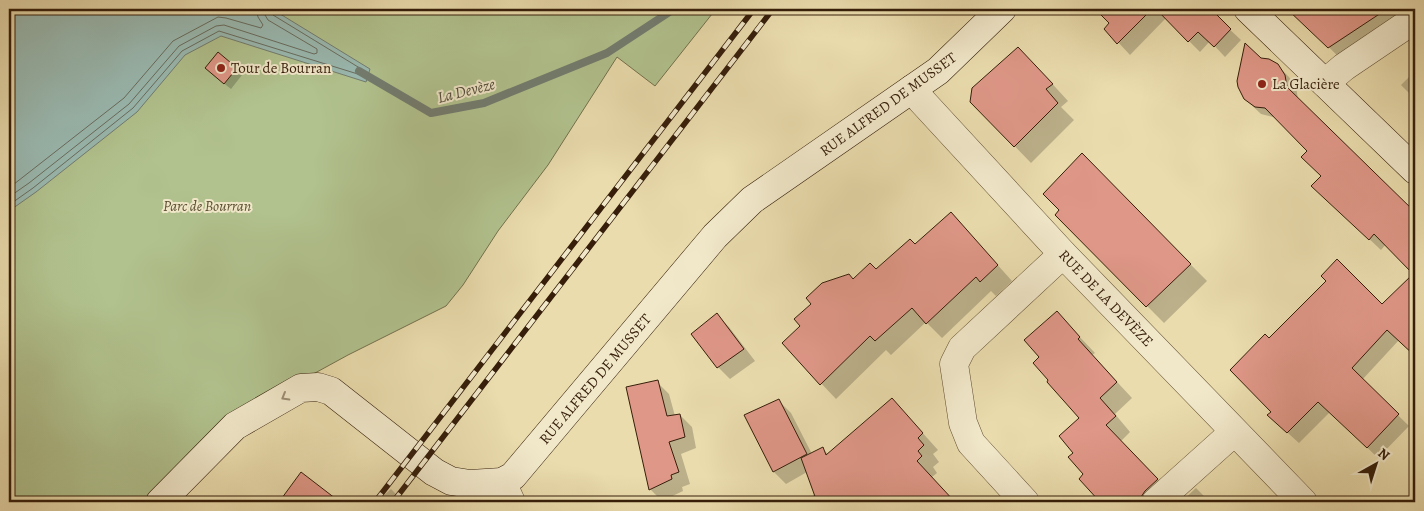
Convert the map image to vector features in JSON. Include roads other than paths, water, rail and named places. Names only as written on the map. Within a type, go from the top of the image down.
[{"type":"street","name":"RUE ALFRED DE MUSSET","points":[[160,502],[235,426],[301,388],[318,387],[331,391],[434,472],[451,481],[506,492],[513,476],[715,236],[752,200],[938,71],[1002,9]]},
{"type":"street","points":[[1248,9],[1415,170]]},
{"type":"street","points":[[1325,83],[1344,67],[1415,19]]},
{"type":"street","name":"RUE DE LA DEVÈZE","points":[[912,89],[920,100],[1063,254],[1303,502]]},
{"type":"street","points":[[1025,502],[971,443],[963,423],[954,364],[962,348],[1063,254]]},
{"type":"street","points":[[1156,502],[1234,432]]},
{"type":"water","points":[[9,9],[272,9],[370,69],[366,82],[221,36],[185,55],[137,112],[9,211]]},
{"type":"waterway","name":"La Devèze","points":[[359,71],[431,113],[484,103],[607,53],[674,9]]},
{"type":"railway","points":[[375,502],[754,9]]},
{"type":"railway","points":[[393,502],[773,9]]},
{"type":"place","name":"Tour de Bourran","points":[[221,68]]},
{"type":"place","name":"La Glacière","points":[[1262,84]]},
{"type":"park label","name":"Parc de Bourran","points":[[207,206]]}]
